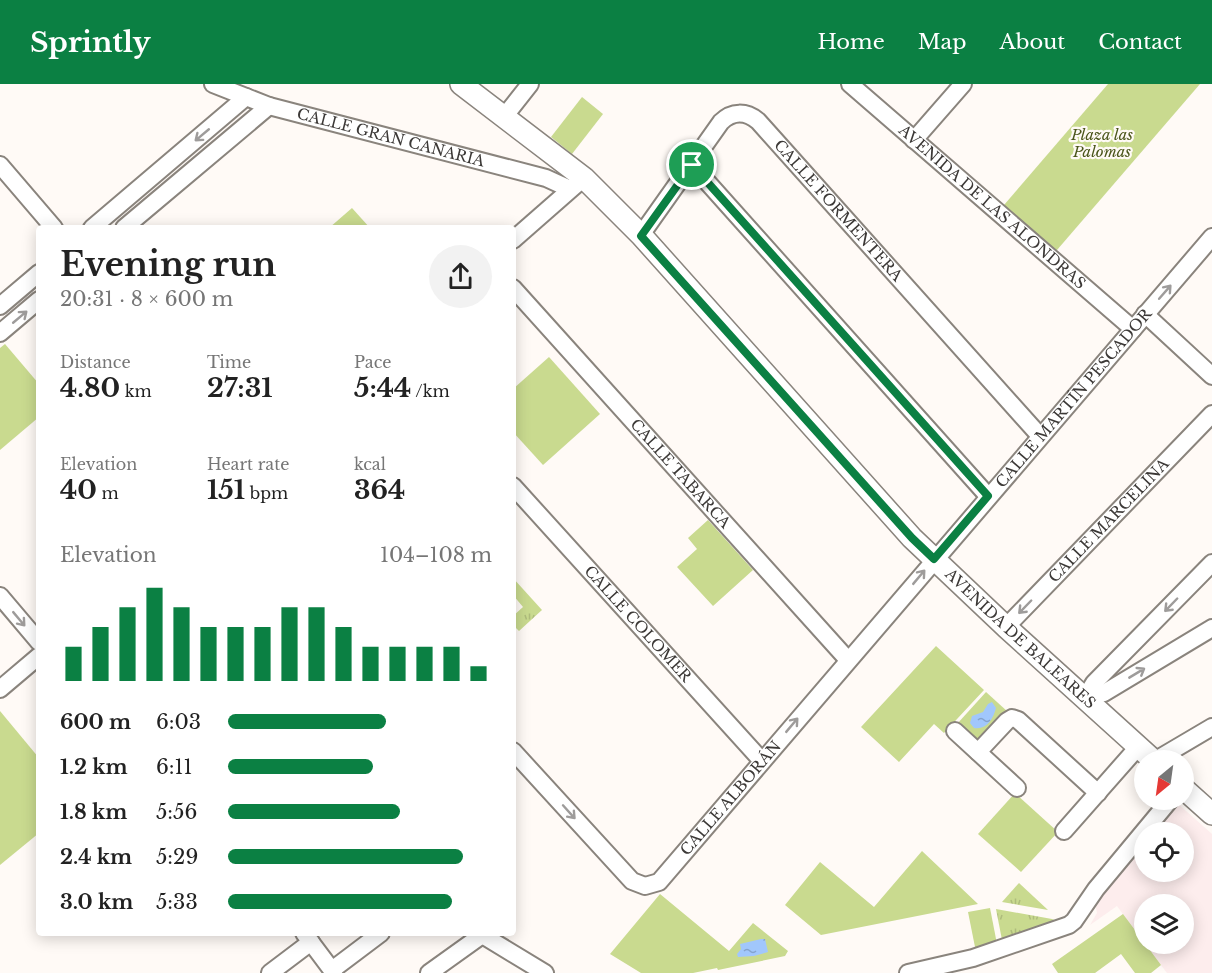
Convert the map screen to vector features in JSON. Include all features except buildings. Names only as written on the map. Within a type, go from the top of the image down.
[{"type":"main road","name":"AVENIDA DE BALEARES","points":[[461,84],[504,117],[577,184],[641,236],[912,538],[1006,627],[1142,750]]},
{"type":"main road","points":[[1194,797],[1210,809]]},
{"type":"street","name":"CALLE GRAN CANARIA","points":[[213,84],[269,106],[577,184]]},
{"type":"street","points":[[504,117],[530,84]]},
{"type":"street","name":"AVENIDA DE LAS ALONDRAS","points":[[850,84],[1133,329]]},
{"type":"street","points":[[914,140],[963,84]]},
{"type":"street","points":[[96,225],[246,97]]},
{"type":"street","points":[[128,225],[269,106]]},
{"type":"street","name":"CALLE FORMENTERA","points":[[641,236],[725,118],[742,113],[754,117],[1040,436]]},
{"type":"street","points":[[0,165],[51,225]]},
{"type":"street","points":[[692,165],[988,496]]},
{"type":"street","points":[[516,237],[577,184]]},
{"type":"street","name":"CALLE MARTÍN PESCADOR","points":[[934,559],[1212,237]]},
{"type":"street","points":[[0,306],[36,276]]},
{"type":"street","name":"CALLE TABARCA","points":[[516,291],[848,660]]},
{"type":"street","points":[[0,333],[36,303]]},
{"type":"street","points":[[1145,314],[1212,376]]},
{"type":"street","name":"CALLE MARCELINA","points":[[1006,627],[1212,414]]},
{"type":"street","name":"CALLE COLOMER","points":[[516,489],[762,761]]},
{"type":"street","name":"CALLE ALBORÁN","points":[[516,754],[623,873],[632,881],[645,886],[659,882],[934,559]]},
{"type":"street","points":[[1085,698],[1094,683],[1212,563]]},
{"type":"street","points":[[0,596],[36,638]]},
{"type":"street","points":[[1085,698],[1104,693],[1212,628]]},
{"type":"street","points":[[0,689],[36,659]]},
{"type":"street","points":[[978,752],[1007,721],[1012,718],[1018,720],[1098,793]]},
{"type":"street","points":[[1162,750],[1212,727]]},
{"type":"street","points":[[955,731],[1017,788]]},
{"type":"street","points":[[1064,831],[1098,793],[1134,767]]},
{"type":"street","points":[[909,973],[973,958],[1069,925],[1162,810]]},
{"type":"street","points":[[270,973],[308,938],[333,971],[377,936]]},
{"type":"street","points":[[429,973],[477,936]]},
{"type":"street","points":[[483,936],[538,971]]},
{"type":"shaded area","points":[[1171,810],[1185,810],[1212,834],[1212,973],[1167,973],[1153,954],[1194,954],[1194,894],[1134,894],[1134,929],[1117,906],[1090,925],[1097,913],[1095,903],[1134,854],[1134,882],[1194,882],[1194,822],[1161,822]]},
{"type":"green space","name":"Plaza las Palomas","points":[[1108,84],[1200,84],[1057,250],[1054,250],[1004,205]]},
{"type":"green space","points":[[582,97],[603,114],[572,154],[551,137]]},
{"type":"green space","points":[[352,208],[367,225],[332,225]]},
{"type":"green space","points":[[5,344],[36,380],[36,420],[0,450],[0,348]]},
{"type":"green space","points":[[549,357],[600,414],[543,465],[516,435],[516,386]]},
{"type":"green space","points":[[708,520],[753,570],[713,606],[677,567],[697,549],[688,538]]},
{"type":"green space","points":[[516,581],[542,610],[519,631],[516,628],[516,613],[523,607],[516,599]]},
{"type":"green space","points":[[936,646],[984,690],[944,733],[934,724],[899,762],[861,727]]},
{"type":"green space","points":[[986,692],[1008,712],[978,744],[957,724]]},
{"type":"green space","points":[[0,711],[36,754],[36,835],[0,865]]},
{"type":"green space","points":[[1015,793],[1058,832],[1021,872],[978,834]]},
{"type":"green space","points":[[922,851],[978,904],[821,935],[785,905],[820,862],[874,907]]},
{"type":"green space","points":[[1019,883],[1048,910],[1002,902]]},
{"type":"green space","points":[[660,894],[729,951],[753,923],[788,951],[785,956],[718,970],[717,968],[693,973],[641,973],[610,954]]},
{"type":"green space","points":[[990,908],[997,944],[976,952],[968,912]]},
{"type":"green space","points":[[996,909],[1052,919],[1057,921],[1002,940]]},
{"type":"green space","points":[[1123,914],[1134,929],[1134,954],[1153,954],[1161,965],[1151,973],[1135,973],[1121,954],[1095,973],[1058,973],[1052,964]]},
{"type":"water","points":[[992,702],[996,708],[991,720],[982,727],[974,728],[970,723],[972,716],[983,712]]},
{"type":"water","points":[[765,939],[768,952],[738,957],[740,944]]},
{"type":"route","points":[[692,165],[988,496],[934,559],[912,538],[641,236],[692,165]]}]
